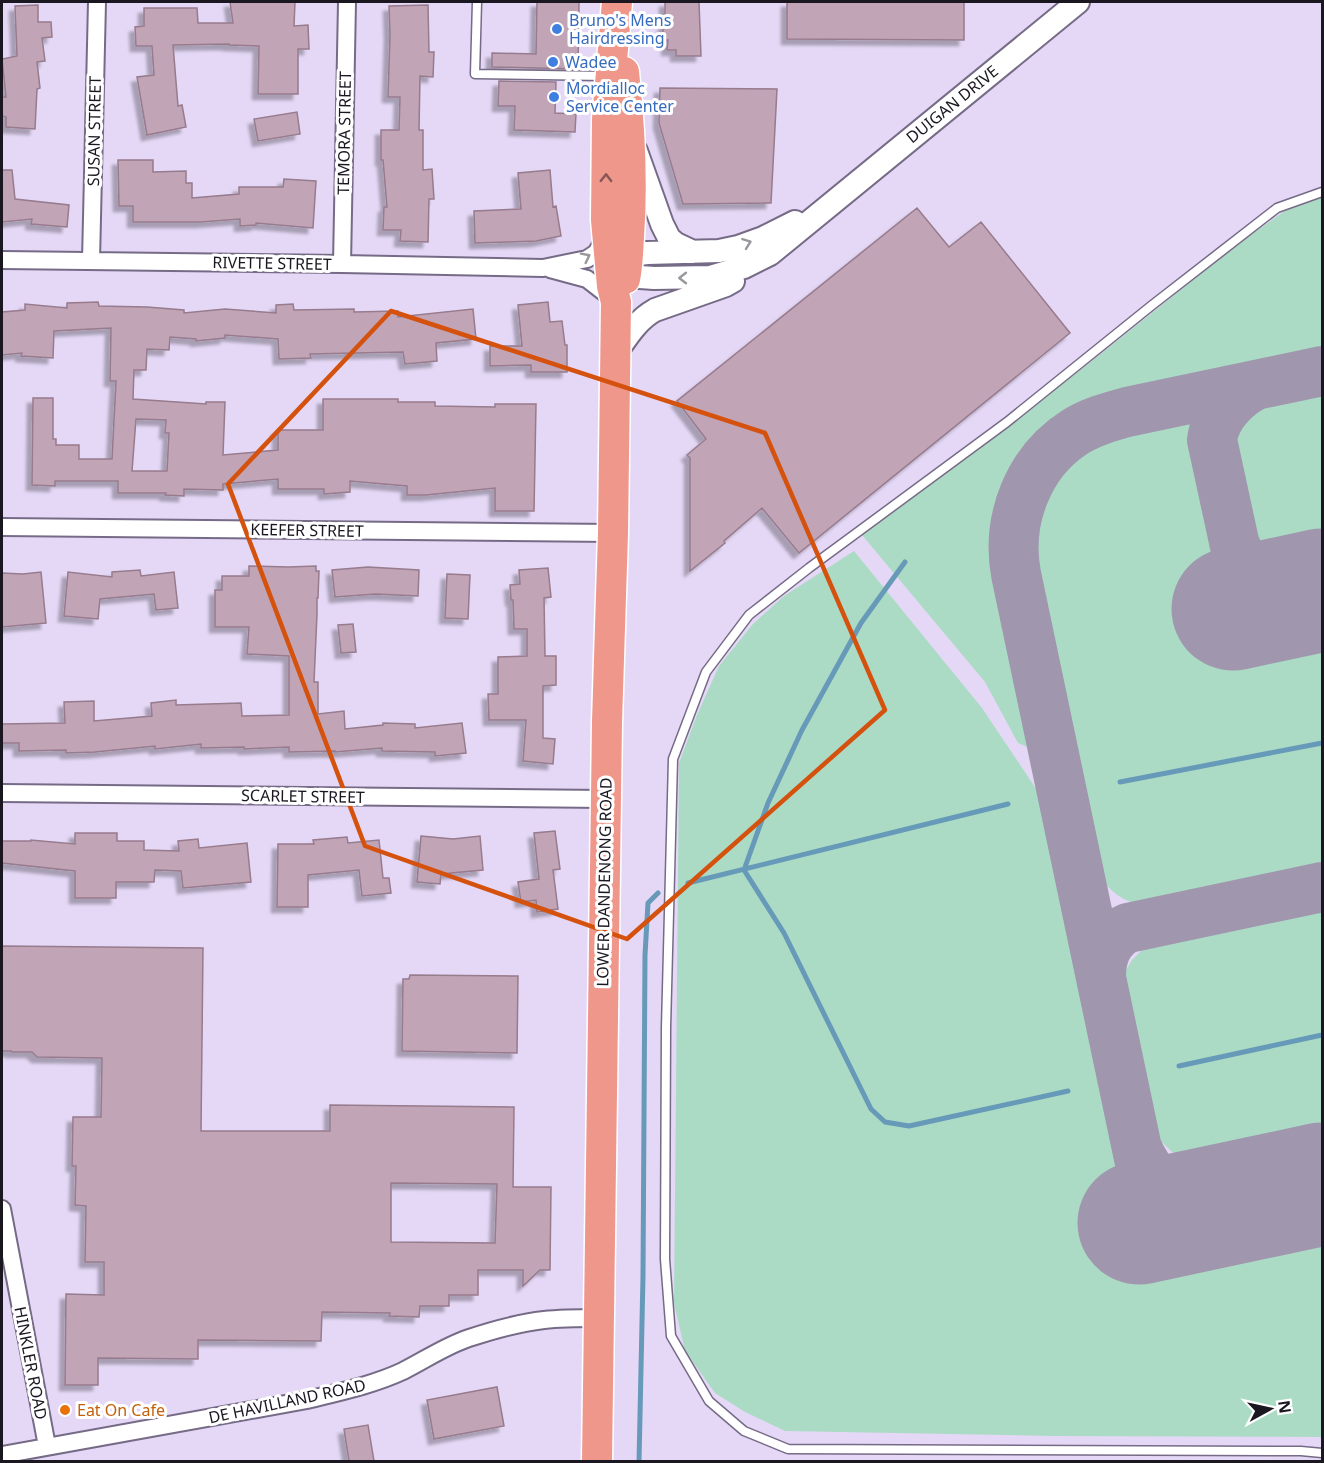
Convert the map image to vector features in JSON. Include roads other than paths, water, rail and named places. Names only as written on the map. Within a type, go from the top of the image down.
[{"type":"highway","name":"LOWER DANDENONG ROAD","points":[[616,3],[607,119],[606,220],[618,273]]},
{"type":"highway","name":"LOWER DANDENONG ROAD","points":[[597,1461],[606,722],[613,533],[615,354],[618,273],[630,213],[630,132],[616,3]]},
{"type":"main road","name":"DUIGAN DRIVE","points":[[618,273],[654,278],[710,276],[744,267],[770,254],[1078,2]]},
{"type":"main road","points":[[630,132],[669,238],[693,252]]},
{"type":"main road","name":"DUIGAN DRIVE","points":[[618,273],[647,253],[719,251],[738,247],[763,238],[826,207]]},
{"type":"main road","points":[[615,354],[646,315],[726,285],[748,272],[770,254]]},
{"type":"street","name":"SUSAN STREET","points":[[91,261],[97,2]]},
{"type":"street","name":"TEMORA STREET","points":[[342,264],[346,2]]},
{"type":"street","name":"RIVETTE STREET","points":[[2,260],[543,268],[583,261],[596,253],[601,245],[606,220]]},
{"type":"street","name":"RIVETTE STREET","points":[[543,268],[587,279],[618,273]]},
{"type":"street","name":"KEEFER STREET","points":[[2,527],[613,533]]},
{"type":"street","name":"SCARLET STREET","points":[[2,793],[605,799]]},
{"type":"street","name":"HINKLER ROAD","points":[[2,1209],[46,1446]]},
{"type":"street","name":"DE HAVILLAND ROAD","points":[[2,1455],[296,1402],[345,1391],[402,1372],[445,1348],[492,1330],[544,1320],[599,1318]]},
{"type":"lane","points":[[477,2],[475,74],[610,76]]},
{"type":"lane","points":[[1323,192],[1277,208],[1007,422],[800,575],[749,615],[706,672],[673,759],[666,1028],[665,1259],[671,1336],[709,1401],[744,1431],[788,1449],[1301,1451],[1323,1453]]},
{"type":"waterway","points":[[905,562],[861,623],[802,730],[768,803],[744,870],[784,933],[871,1109],[885,1122],[909,1126],[1068,1091]]},
{"type":"waterway","points":[[1120,782],[1322,743]]},
{"type":"waterway","points":[[688,883],[1008,804]]},
{"type":"waterway","points":[[639,1462],[645,955],[648,903],[658,893]]},
{"type":"waterway","points":[[1179,1066],[1322,1035]]},
{"type":"place","name":"Bruno's Mens Hairdressing","points":[[557,29]]},
{"type":"place","name":"Wadee","points":[[553,62]]},
{"type":"place","name":"Mordialloc Service Center","points":[[554,97]]},
{"type":"place","name":"Eat On Cafe","points":[[65,1410]]}]
